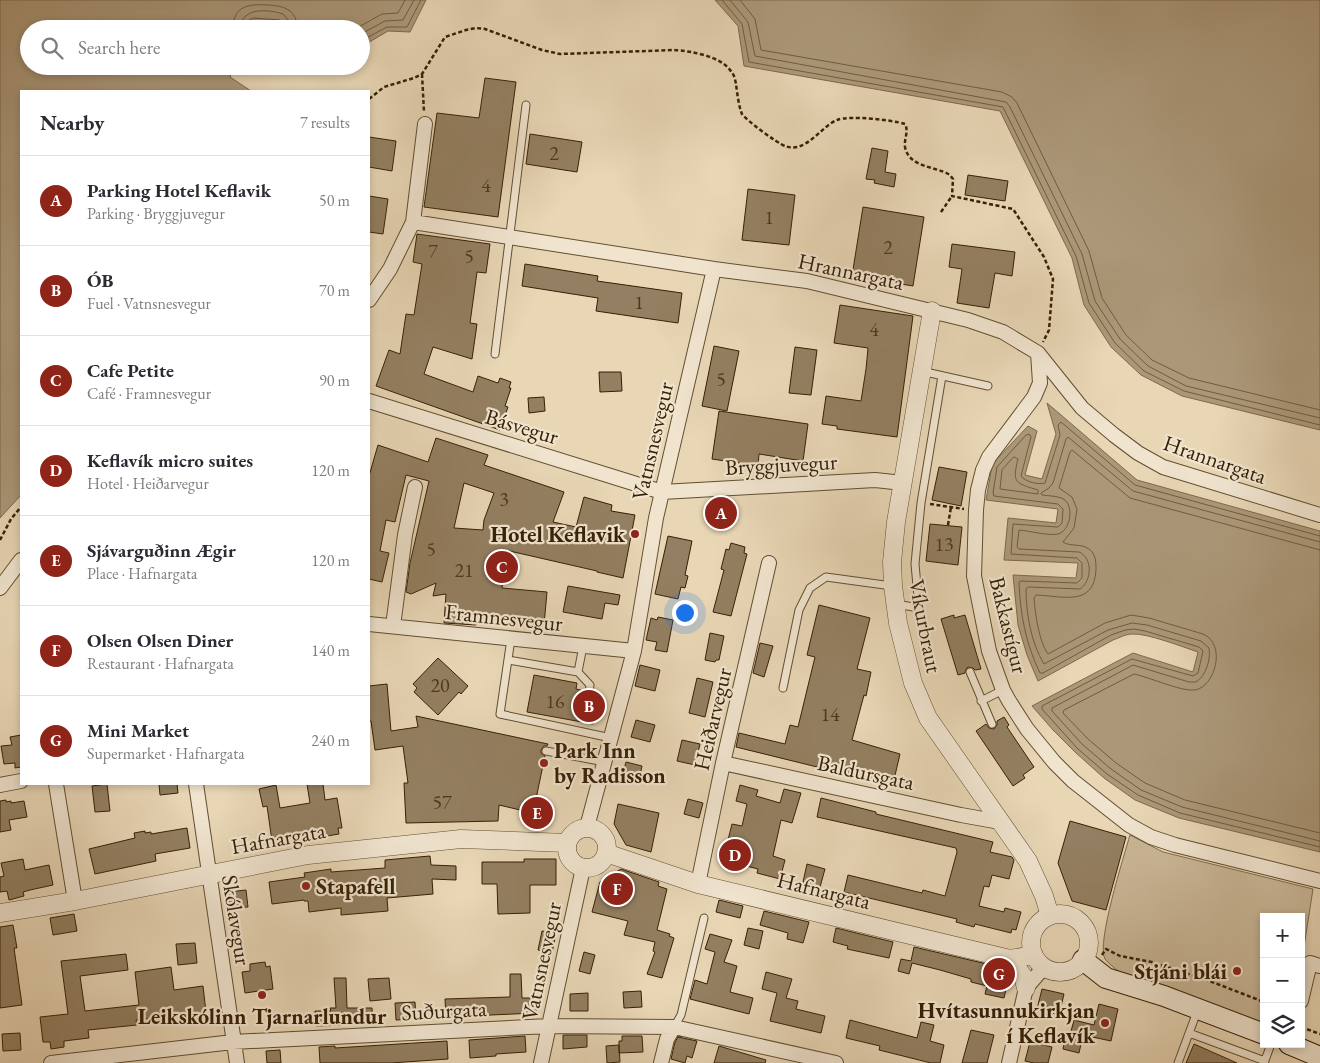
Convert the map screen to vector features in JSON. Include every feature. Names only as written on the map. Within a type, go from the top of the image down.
[{"type":"main road","points":[[1087,964],[1106,978],[1164,996],[1260,1032]]},
{"type":"main road","points":[[1296,1048],[1320,1058]]},
{"type":"street","points":[[370,299],[390,269],[413,222],[425,124]]},
{"type":"street","name":"Hrannargata","points":[[413,222],[714,269],[807,281],[968,320],[1003,332],[1038,353],[1082,408],[1138,453],[1163,467],[1320,515]]},
{"type":"street","name":"Vatnsnesvegur","points":[[587,827],[634,651],[656,518],[714,269]]},
{"type":"street","name":"Víkurbraut","points":[[932,311],[896,522],[892,562],[895,604],[904,653],[928,718],[1028,861],[1044,896],[1050,916]]},
{"type":"street","name":"Bakkastígur","points":[[1038,353],[1040,383],[1034,397],[989,457],[983,470],[978,490],[974,576],[989,651],[1003,690],[1027,729],[1054,762],[1073,781],[1128,825],[1175,845],[1320,881]]},
{"type":"street","name":"Básvegur","points":[[370,401],[662,492]]},
{"type":"street","name":"Bryggjuvegur","points":[[662,492],[875,480],[903,483]]},
{"type":"street","points":[[393,626],[405,535],[415,487]]},
{"type":"street","points":[[0,588],[20,561]]},
{"type":"street","name":"Heiðarvegur","points":[[698,884],[723,763],[770,563]]},
{"type":"street","name":"Framnesvegur","points":[[370,624],[634,651]]},
{"type":"street","name":"Baldursgata","points":[[723,763],[1000,822]]},
{"type":"street","points":[[0,785],[20,782]]},
{"type":"street","points":[[56,785],[75,901]]},
{"type":"street","name":"Skólavegur","points":[[196,785],[237,1063]]},
{"type":"street","points":[[587,827],[597,830],[601,834],[606,843],[606,853],[598,865],[582,868],[571,862],[568,856],[567,843],[574,831],[587,827]]},
{"type":"street","name":"Hafnargata","points":[[0,913],[75,901],[308,855],[452,840],[567,843]]},
{"type":"street","name":"Hafnargata","points":[[606,853],[698,884],[1010,959],[1039,961],[1060,972],[1087,964]]},
{"type":"street","name":"Vatnsnesvegur","points":[[541,1063],[582,868]]},
{"type":"street","points":[[1009,1063],[1026,988],[1039,961],[1032,948],[1033,932],[1043,919],[1059,914],[1077,919],[1088,934],[1087,964]]},
{"type":"street","points":[[1010,959],[1022,976],[1026,988]]},
{"type":"street","points":[[1305,984],[1310,963],[1320,966]]},
{"type":"street","name":"Suðurgata","points":[[51,1063],[234,1042],[549,1026],[674,1027],[829,1062]]},
{"type":"street","points":[[661,1063],[667,1039],[674,1027]]},
{"type":"lane","points":[[495,354],[526,105]]},
{"type":"lane","points":[[921,371],[988,386]]},
{"type":"lane","points":[[895,604],[919,608],[915,564],[921,503],[942,376]]},
{"type":"lane","points":[[783,688],[799,610],[810,588],[826,577],[893,586]]},
{"type":"lane","points":[[511,639],[500,714],[611,738]]},
{"type":"lane","points":[[578,672],[583,646]]},
{"type":"lane","points":[[508,660],[578,672],[590,685],[589,692]]},
{"type":"lane","points":[[970,672],[992,724]]},
{"type":"lane","points":[[981,701],[1003,690]]},
{"type":"lane","points":[[583,732],[584,722]]},
{"type":"lane","points":[[546,750],[604,762]]},
{"type":"lane","points":[[674,1027],[681,1015],[704,918]]},
{"type":"lane","points":[[1178,1063],[1198,1009]]},
{"type":"lane","points":[[1189,1032],[1264,1062],[1281,1048]]},
{"type":"path","points":[[370,98],[384,87],[422,74],[445,37],[455,32],[476,28],[486,29],[542,50],[560,54],[686,51],[718,61],[731,70],[742,114],[775,142],[784,146],[792,148],[801,146],[838,119],[867,118],[895,120],[905,124],[908,128],[905,146],[908,153],[923,166],[950,175],[953,180],[952,196],[941,212]]},
{"type":"path","points":[[422,74],[425,124]]},
{"type":"path","points":[[952,196],[1013,209],[1044,258],[1053,279],[1049,330],[1038,353]]},
{"type":"path","points":[[932,504],[976,510]]},
{"type":"path","points":[[948,525],[951,507]]},
{"type":"path","points":[[0,540],[11,519],[20,508]]},
{"type":"path","points":[[1087,964],[1106,949],[1120,956],[1152,962],[1207,980],[1260,1000]]},
{"type":"path","points":[[1305,1028],[1320,1034]]},
{"type":"shaded area","points":[[1130,835],[1163,852],[1313,889],[1305,940],[1305,913],[1260,913],[1260,1024],[1122,974],[1105,959],[1103,950],[1104,936]]},
{"type":"water","points":[[0,0],[426,0],[410,32],[388,31],[370,42],[370,20],[20,20],[20,75],[231,75],[230,77],[250,90],[20,90],[20,496],[0,518]]},
{"type":"water","points":[[715,0],[1320,0],[1320,430],[1182,396],[1141,375],[1111,347],[1084,305],[1072,258],[1000,111],[744,66],[738,26]]},
{"type":"water","points":[[1047,403],[1137,480],[1320,531],[1320,852],[1179,818],[1135,800],[1104,778],[1075,752],[1032,706],[1133,653],[1193,672],[1198,652],[1156,638],[1130,634],[1113,640],[1038,681],[1027,655],[1018,625],[1013,575],[1076,578],[1078,563],[1004,560],[1008,518],[1056,523],[1058,509],[986,500],[992,466],[1028,426],[1037,431],[1025,475],[1042,479],[1056,434]]},
{"type":"building","points":[[485,78],[516,82],[498,217],[424,207],[437,113],[479,118]]},
{"type":"building","points":[[530,134],[582,142],[577,172],[526,164]]},
{"type":"building","points":[[370,137],[396,141],[392,171],[370,167]]},
{"type":"building","points":[[872,148],[888,151],[885,172],[896,174],[894,187],[874,183],[875,180],[866,179]]},
{"type":"building","points":[[968,175],[1008,181],[1005,201],[965,195]]},
{"type":"building","points":[[748,189],[795,195],[789,245],[742,240]]},
{"type":"building","points":[[370,196],[388,199],[383,234],[370,232]]},
{"type":"building","points":[[863,207],[924,217],[913,286],[852,276]]},
{"type":"building","points":[[417,234],[490,244],[486,273],[477,272],[470,323],[477,324],[472,359],[433,347],[424,374],[473,392],[478,376],[498,383],[500,378],[511,382],[505,406],[508,407],[500,430],[376,386],[389,350],[400,354],[406,314],[414,315],[422,264],[413,262]]},
{"type":"building","points":[[952,244],[1015,252],[1012,276],[995,273],[989,308],[957,303],[962,269],[949,267]]},
{"type":"building","points":[[525,264],[598,276],[597,281],[682,293],[678,323],[596,311],[598,298],[522,286]]},
{"type":"building","points":[[840,305],[913,316],[897,437],[837,429],[837,426],[822,424],[826,396],[861,401],[866,369],[868,348],[834,343]]},
{"type":"building","points":[[714,346],[739,351],[727,411],[702,406]]},
{"type":"building","points":[[795,347],[817,350],[811,395],[789,393]]},
{"type":"building","points":[[599,372],[621,372],[622,391],[600,392]]},
{"type":"building","points":[[544,397],[545,411],[529,413],[528,398]]},
{"type":"building","points":[[719,411],[808,424],[803,461],[759,454],[758,466],[712,459]]},
{"type":"building","points":[[436,438],[488,455],[484,465],[564,492],[553,522],[576,527],[584,497],[612,505],[611,511],[635,515],[623,578],[505,550],[502,588],[547,592],[544,625],[477,618],[476,625],[444,623],[446,594],[433,596],[436,583],[411,594],[406,592],[410,563],[429,481],[406,475],[395,522],[386,520],[380,551],[389,553],[382,582],[370,579],[370,473],[378,445],[428,462]],"holes":[[[464,483],[494,493],[484,520],[483,530],[454,528]]]},
{"type":"building","points":[[939,467],[967,472],[961,506],[932,500]]},
{"type":"building","points":[[930,524],[962,527],[958,565],[926,561]]},
{"type":"building","points":[[668,536],[692,541],[685,575],[688,576],[685,588],[681,587],[678,599],[655,594]]},
{"type":"building","points":[[731,543],[745,547],[744,553],[747,554],[731,616],[713,612],[724,570],[721,569],[726,549],[729,550]]},
{"type":"building","points":[[568,586],[620,595],[618,605],[605,603],[602,619],[563,612]]},
{"type":"building","points":[[819,605],[870,618],[857,669],[871,672],[866,696],[864,695],[852,740],[900,754],[893,784],[736,747],[739,733],[785,744],[790,725],[798,727],[815,657],[807,655]]},
{"type":"building","points":[[954,615],[954,618],[965,615],[981,669],[975,670],[968,667],[965,673],[958,675],[941,619]]},
{"type":"building","points":[[658,617],[673,620],[667,652],[655,650],[657,642],[646,640],[651,618],[657,620]]},
{"type":"building","points":[[710,633],[724,636],[719,660],[715,662],[705,660]]},
{"type":"building","points":[[760,643],[773,646],[764,677],[753,673]]},
{"type":"building","points":[[438,658],[468,686],[461,694],[459,692],[438,715],[414,692],[417,688],[413,684]]},
{"type":"building","points":[[640,665],[660,670],[655,691],[635,686]]},
{"type":"building","points":[[534,675],[577,683],[576,689],[584,691],[584,694],[588,697],[591,697],[594,693],[599,693],[593,724],[527,712]]},
{"type":"building","points":[[697,678],[713,682],[705,717],[689,713]]},
{"type":"building","points":[[387,684],[391,731],[418,727],[416,716],[548,744],[541,750],[541,753],[545,756],[533,813],[499,805],[498,821],[406,823],[404,783],[408,783],[403,746],[375,750],[370,721],[370,686]]},
{"type":"building","points":[[1004,717],[1009,725],[1007,727],[1034,767],[1023,775],[1025,778],[1013,786],[976,731],[986,724],[989,728],[994,729],[997,721]]},
{"type":"building","points":[[636,720],[655,725],[650,742],[631,737]]},
{"type":"building","points":[[20,735],[20,767],[15,768],[15,763],[4,764],[1,746],[12,745],[10,737]]},
{"type":"building","points":[[682,740],[700,744],[695,765],[677,761]]},
{"type":"building","points":[[626,762],[642,766],[638,784],[621,780]]},
{"type":"building","points":[[107,785],[110,811],[95,812],[92,786]]},
{"type":"building","points":[[159,785],[177,785],[178,793],[160,795]]},
{"type":"building","points":[[276,785],[280,808],[310,803],[307,785],[323,785],[325,800],[337,798],[342,828],[338,828],[339,834],[321,837],[320,832],[272,841],[267,806],[263,807],[259,789]]},
{"type":"building","points":[[740,785],[758,790],[756,796],[780,803],[784,789],[801,793],[792,823],[781,820],[773,856],[785,860],[780,879],[757,873],[758,869],[723,860],[732,824],[742,826],[747,804],[736,801]]},
{"type":"building","points":[[821,798],[876,812],[876,814],[993,842],[990,852],[1012,857],[1014,860],[1009,879],[992,875],[989,887],[984,886],[979,906],[1004,912],[1005,908],[1021,912],[1016,930],[1012,929],[1011,933],[975,924],[974,927],[956,922],[957,919],[844,892],[848,875],[922,893],[923,890],[945,896],[957,852],[956,848],[817,817]]},
{"type":"building","points":[[688,799],[703,803],[699,818],[684,814]]},
{"type":"building","points":[[6,800],[6,802],[11,801],[11,803],[24,801],[27,817],[9,820],[11,830],[0,832],[0,801]]},
{"type":"building","points":[[618,804],[659,813],[651,852],[626,845],[614,824]]},
{"type":"building","points":[[1070,821],[1126,837],[1106,910],[1072,901],[1058,863]]},
{"type":"building","points":[[187,828],[190,848],[155,854],[156,861],[95,874],[89,849],[135,838],[134,833],[145,831],[145,833],[151,832],[151,834]]},
{"type":"building","points":[[430,856],[431,865],[456,866],[456,880],[432,879],[433,894],[387,898],[388,911],[341,915],[341,908],[309,912],[308,901],[304,900],[272,904],[269,882],[305,877],[304,873],[331,869],[331,872],[385,868],[385,860]]},
{"type":"building","points":[[23,859],[25,870],[49,865],[53,885],[23,892],[24,896],[9,900],[7,891],[0,892],[0,877],[4,876],[1,863]]},
{"type":"building","points":[[524,859],[556,859],[556,885],[530,885],[530,913],[498,914],[497,884],[482,884],[482,862],[524,862]]},
{"type":"building","points":[[807,864],[825,869],[820,887],[803,882]]},
{"type":"building","points":[[621,869],[659,882],[658,886],[667,889],[657,930],[670,934],[669,936],[674,938],[662,978],[647,974],[655,952],[653,951],[655,942],[624,935],[628,921],[592,912],[600,882]]},
{"type":"building","points":[[246,890],[248,907],[230,908],[228,892]]},
{"type":"building","points":[[719,900],[743,906],[740,918],[716,912]]},
{"type":"building","points":[[764,911],[809,922],[803,943],[787,939],[788,933],[760,925]]},
{"type":"building","points":[[74,914],[77,931],[53,935],[50,918]]},
{"type":"building","points":[[13,925],[17,948],[14,948],[22,1005],[0,1008],[0,927]]},
{"type":"building","points":[[748,928],[763,931],[759,949],[744,945]]},
{"type":"building","points":[[836,928],[893,942],[889,958],[847,949],[848,946],[833,942]]},
{"type":"building","points":[[542,931],[556,933],[552,953],[538,950]]},
{"type":"building","points":[[710,934],[732,940],[724,962],[737,966],[730,992],[753,998],[749,1014],[690,999],[695,980],[707,984],[715,952],[705,949]]},
{"type":"building","points":[[195,943],[197,963],[178,965],[176,944]]},
{"type":"building","points":[[914,947],[1004,968],[1009,976],[1004,998],[985,994],[987,986],[971,982],[971,979],[940,970],[912,963],[909,974],[898,971],[901,959],[911,961]]},
{"type":"building","points":[[584,952],[595,955],[590,974],[579,971]]},
{"type":"building","points":[[126,954],[128,970],[80,976],[85,1011],[139,1005],[135,972],[171,967],[174,990],[203,986],[207,1021],[183,1023],[182,1015],[136,1020],[137,1025],[88,1030],[89,1038],[64,1041],[64,1047],[51,1049],[50,1042],[43,1042],[40,1017],[68,1014],[61,961]]},
{"type":"building","points":[[265,962],[266,967],[270,966],[273,989],[245,993],[242,972],[250,971],[250,964]]},
{"type":"building","points":[[766,972],[792,979],[786,998],[798,1001],[796,1009],[825,1016],[821,1033],[770,1021],[777,993],[762,989]]},
{"type":"building","points":[[510,974],[521,974],[522,998],[536,998],[536,1013],[446,1017],[445,999],[510,997]]},
{"type":"building","points":[[334,978],[346,978],[347,1008],[372,1008],[373,1022],[316,1026],[315,1011],[331,1011],[330,1008],[336,1008]]},
{"type":"building","points":[[389,978],[391,999],[370,1001],[368,979]]},
{"type":"building","points":[[1042,989],[1064,994],[1059,1015],[1037,1009]]},
{"type":"building","points":[[641,991],[642,1007],[624,1008],[623,992]]},
{"type":"building","points":[[588,993],[588,1011],[570,1011],[570,994]]},
{"type":"building","points":[[415,1002],[416,1019],[396,1020],[395,1003]]},
{"type":"building","points":[[1099,1004],[1118,1009],[1111,1041],[1083,1035],[1079,1053],[1063,1049],[1065,1038],[1069,1039],[1074,1020],[1094,1025]]},
{"type":"building","points":[[850,1020],[917,1038],[921,1022],[934,1025],[930,1041],[944,1045],[940,1063],[931,1063],[879,1050],[880,1046],[846,1038]]},
{"type":"building","points":[[971,1030],[994,1035],[987,1063],[962,1063]]},
{"type":"building","points":[[20,1033],[21,1050],[3,1051],[2,1034]]},
{"type":"building","points":[[563,1035],[587,1035],[587,1047],[563,1049]]},
{"type":"building","points":[[525,1036],[526,1052],[470,1058],[469,1040]]},
{"type":"building","points":[[622,1036],[642,1036],[643,1052],[619,1053],[619,1041],[622,1041]]},
{"type":"building","points":[[678,1037],[697,1041],[692,1058],[687,1056],[685,1063],[671,1059]]},
{"type":"building","points":[[447,1041],[448,1059],[391,1063],[320,1063],[319,1047],[335,1046],[335,1048]]},
{"type":"building","points":[[1030,1042],[1052,1047],[1048,1063],[1025,1061]]},
{"type":"building","points":[[1194,1044],[1237,1063],[1186,1063]]},
{"type":"building","points":[[619,1045],[620,1062],[607,1063],[606,1046]]},
{"type":"building","points":[[719,1046],[766,1060],[765,1063],[714,1063]]},
{"type":"building","points":[[280,1050],[281,1063],[267,1063],[266,1051]]},
{"type":"place","name":"Parking Hotel Keflavik","points":[[721,513]]},
{"type":"place","name":"Hotel Keflavik","points":[[635,534]]},
{"type":"place","name":"Cafe Petite","points":[[502,567]]},
{"type":"place","name":"ÓB","points":[[589,706]]},
{"type":"place","name":"Park Inn by Radisson","points":[[544,763]]},
{"type":"place","name":"Sjávarguðinn Ægir","points":[[537,813]]},
{"type":"place","name":"Keflavík micro suites","points":[[735,855]]},
{"type":"place","name":"Stapafell","points":[[306,886]]},
{"type":"place","name":"Olsen Olsen Diner","points":[[617,889]]},
{"type":"place","name":"Stjáni blái","points":[[1237,971]]},
{"type":"place","name":"Mini Market","points":[[999,974]]},
{"type":"place","name":"Leikskólinn Tjarnarlundur","points":[[262,995]]},
{"type":"place","name":"Hvítasunnukirkjan í Keflavík","points":[[1105,1023]]}]
